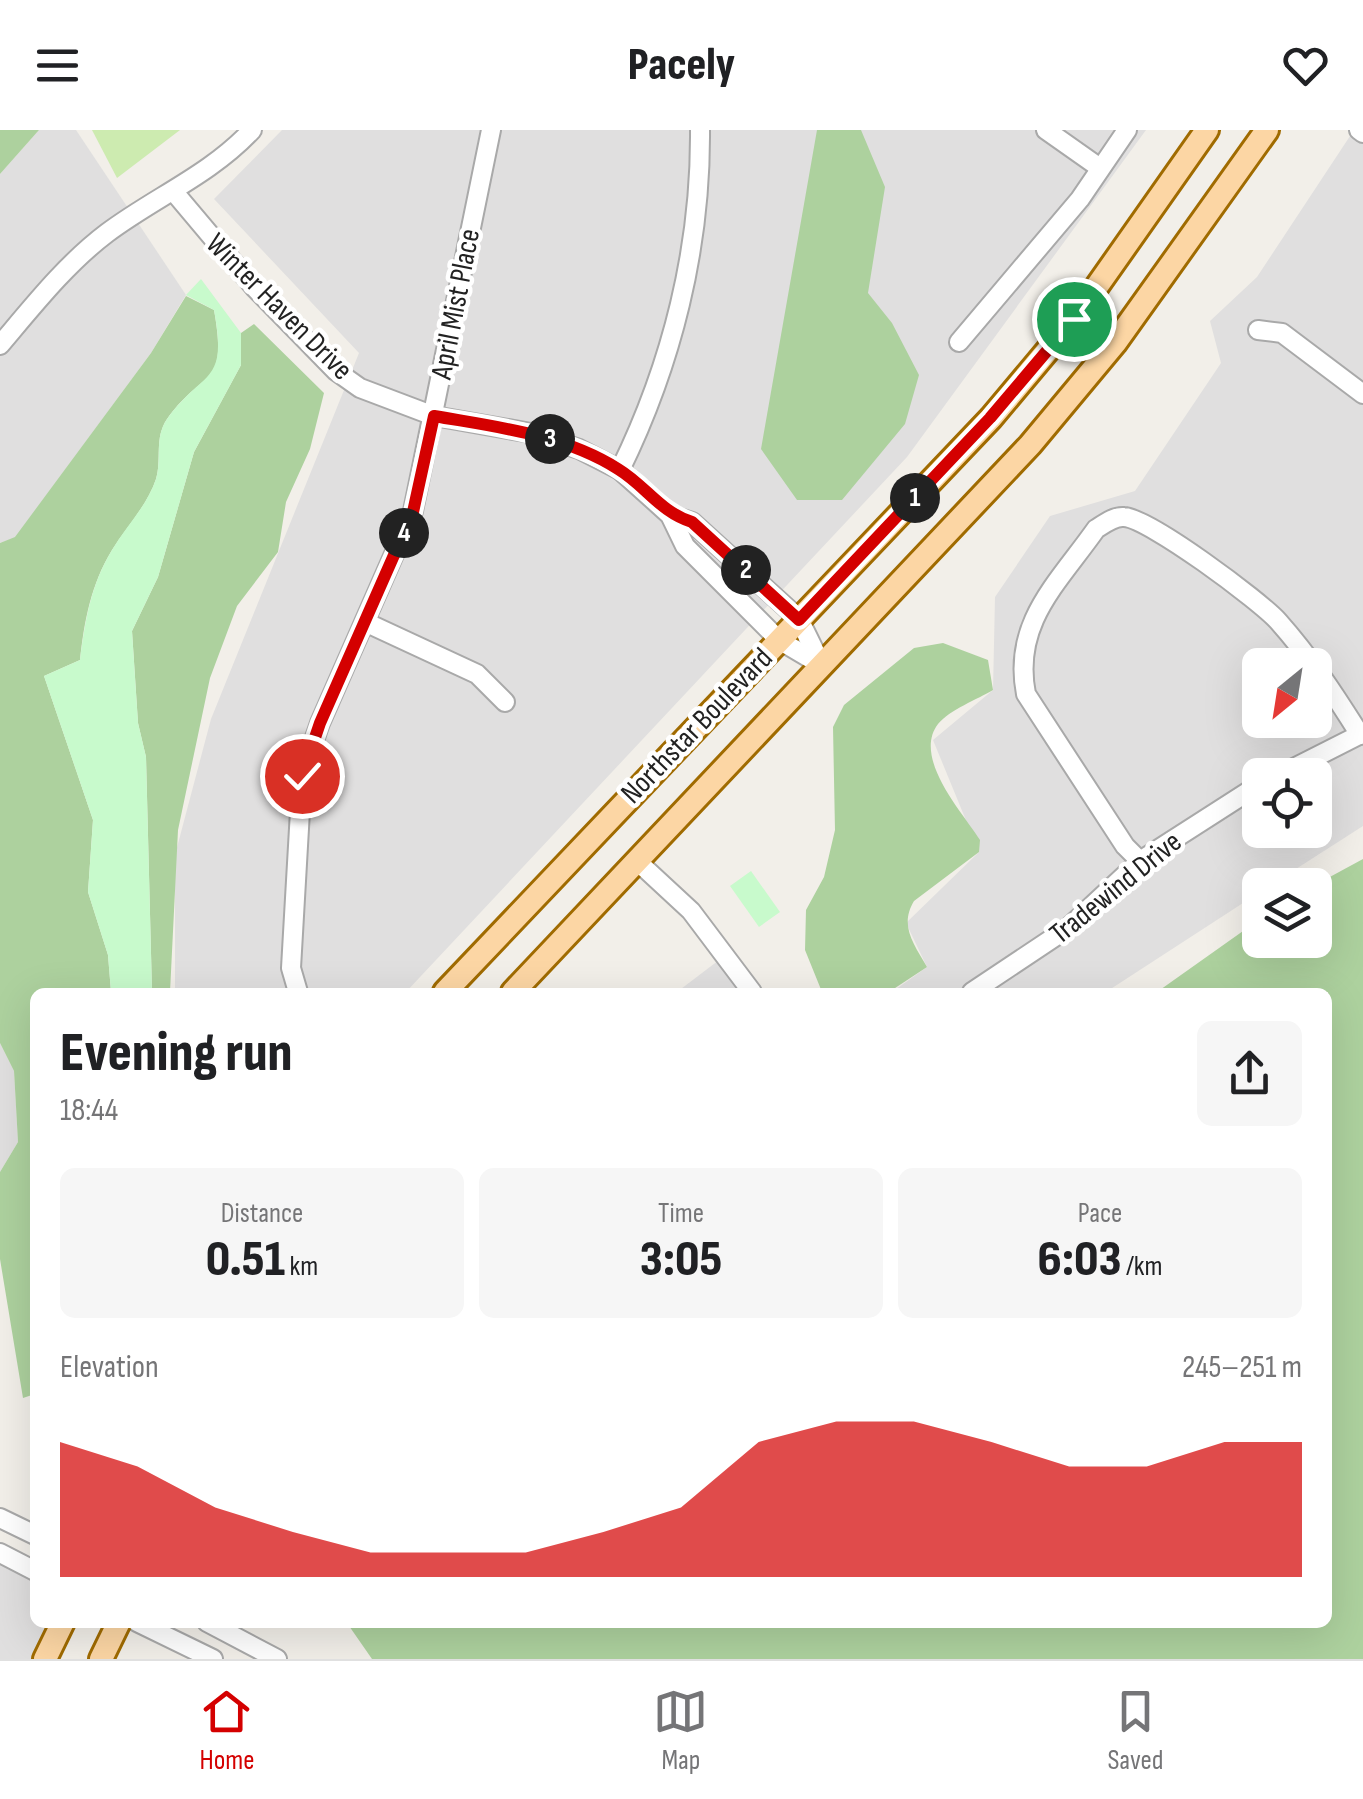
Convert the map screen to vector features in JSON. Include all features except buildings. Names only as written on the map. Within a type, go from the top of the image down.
[{"type":"main road","name":"Northstar Boulevard","points":[[449,988],[1038,362],[1074,319],[1207,130]]},
{"type":"main road","name":"Northstar Boulevard","points":[[517,988],[1076,392],[1266,130]]},
{"type":"main road","points":[[45,1659],[60,1628]]},
{"type":"main road","points":[[101,1659],[116,1628]]},
{"type":"street","points":[[0,346],[80,256],[108,232],[223,158],[252,130]]},
{"type":"street","name":"April Mist Place","points":[[297,988],[290,968],[302,776],[413,512],[491,130]]},
{"type":"street","points":[[620,470],[642,426],[682,301],[695,220],[700,130]]},
{"type":"street","points":[[1046,130],[1100,168]]},
{"type":"street","points":[[959,342],[1080,199],[1128,130]]},
{"type":"street","name":"Winter Haven Drive","points":[[174,192],[193,220],[336,370],[382,399],[434,416],[530,433],[578,449],[620,470],[670,515],[686,546],[779,640],[822,666]]},
{"type":"street","points":[[1258,330],[1282,333],[1363,394]]},
{"type":"street","name":"Winter Haven Drive","points":[[670,515],[692,522],[799,620],[822,666]]},
{"type":"street","points":[[1140,861],[1125,846],[1026,694],[1022,671],[1025,634],[1036,613],[1096,530],[1108,521],[1124,517],[1148,526],[1274,617],[1316,665],[1362,734],[1314,758]]},
{"type":"street","points":[[365,622],[476,674],[505,702]]},
{"type":"street","name":"Tradewind Drive","points":[[978,988],[1068,928],[1140,861],[1242,796]]},
{"type":"street","points":[[636,861],[691,911],[749,988]]},
{"type":"street","points":[[0,1518],[30,1533]]},
{"type":"street","points":[[0,1553],[30,1568]]},
{"type":"street","points":[[149,1628],[213,1659]]},
{"type":"street","points":[[218,1628],[277,1659]]},
{"type":"shaded area","points":[[39,130],[76,130],[186,295],[151,353],[15,538],[0,543],[0,174]]},
{"type":"shaded area","points":[[282,130],[1146,130],[907,457],[410,988],[175,988],[175,855],[211,719],[359,353],[214,199]]},
{"type":"shaded area","points":[[1354,130],[1363,130],[1363,826],[1332,846],[1332,758],[1242,758],[1242,848],[1329,848],[1298,868],[1242,868],[1242,904],[1112,988],[898,988],[927,967],[906,923],[979,852],[933,740],[993,690],[995,597],[1050,516],[1135,491],[1221,363],[1210,321],[1257,277]]},
{"type":"shaded area","points":[[727,954],[749,988],[682,988]]},
{"type":"shaded area","points":[[0,1043],[14,1071],[18,1142],[0,1172]]},
{"type":"shaded area","points":[[0,1553],[30,1568],[30,1628],[60,1628],[45,1659],[0,1659]]},
{"type":"green space","points":[[0,130],[39,130],[0,174]]},
{"type":"green space","points":[[92,130],[180,130],[117,178]]},
{"type":"green space","points":[[817,130],[861,130],[885,187],[868,293],[892,323],[919,375],[905,424],[842,500],[797,500],[761,449]]},
{"type":"green space","points":[[201,279],[241,333],[241,365],[194,452],[158,577],[132,631],[138,723],[146,757],[152,988],[111,988],[108,955],[88,892],[93,820],[44,676],[80,660],[99,576],[156,479],[163,426],[215,364],[218,334],[214,310],[186,295]]},
{"type":"green space","points":[[186,296],[214,310],[218,335],[215,366],[163,426],[156,479],[99,576],[86,617],[80,660],[44,676],[93,820],[88,892],[108,955],[111,988],[30,988],[30,1396],[23,1398],[0,1259],[0,1172],[18,1142],[14,1071],[0,1043],[0,543],[15,537],[151,353]]},
{"type":"green space","points":[[254,324],[324,393],[310,449],[286,502],[278,552],[237,606],[210,678],[178,830],[170,988],[152,988],[146,757],[138,723],[132,631],[158,577],[194,452],[241,365],[241,333]]},
{"type":"green space","points":[[943,643],[988,660],[993,690],[938,724],[931,753],[943,785],[980,840],[979,852],[914,901],[908,927],[927,967],[895,988],[820,988],[805,950],[806,910],[824,877],[835,830],[833,727],[844,705],[914,648]]},
{"type":"green space","points":[[1363,859],[1363,1659],[372,1659],[350,1628],[1332,1628],[1332,988],[1163,988],[1242,932],[1242,958],[1332,958],[1332,876]]},
{"type":"green space","points":[[751,871],[780,912],[759,927],[730,886]]},
{"type":"route","points":[[302,776],[320,723],[413,512],[434,416],[530,433],[578,449],[620,470],[670,515],[692,522],[799,620],[990,418],[1074,319]]}]
